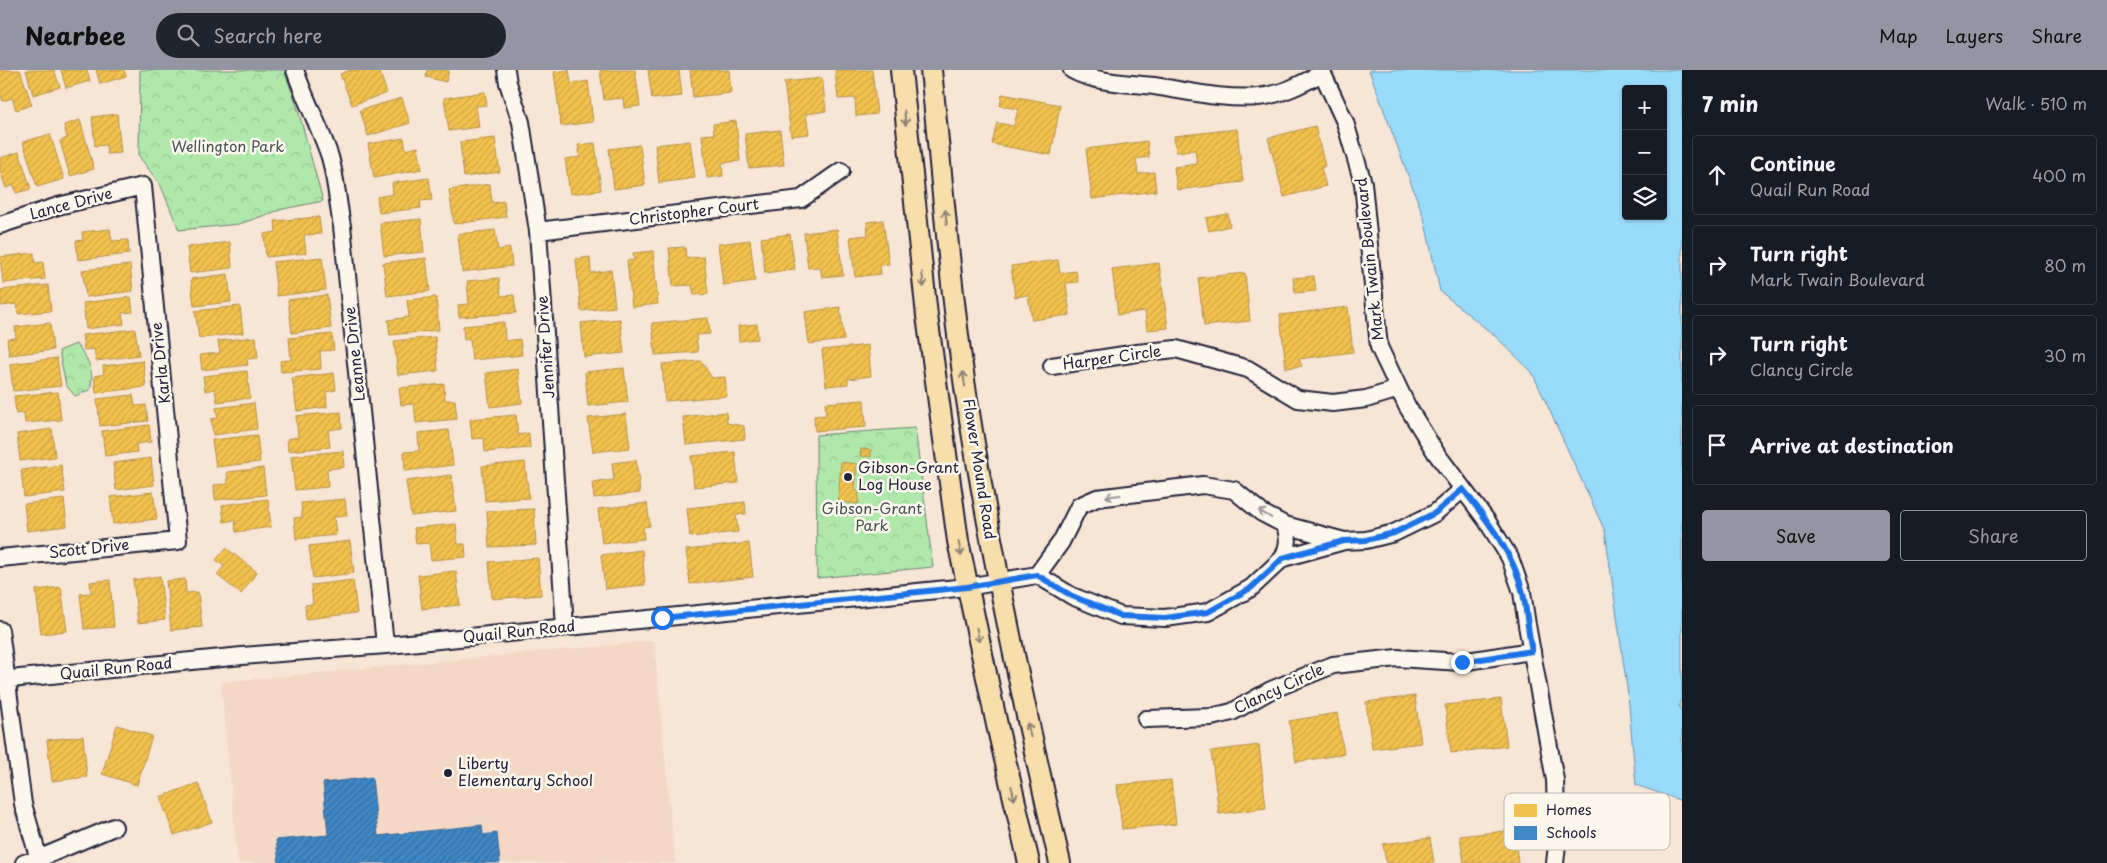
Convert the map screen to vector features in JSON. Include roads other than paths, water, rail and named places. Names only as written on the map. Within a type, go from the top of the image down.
[{"type":"main road","name":"Flower Mound Road","points":[[900,70],[928,326],[954,512],[967,587],[1029,863]]},
{"type":"main road","name":"Flower Mound Road","points":[[931,70],[958,334],[970,418],[998,582],[1060,863]]},
{"type":"street","name":"Leanne Drive","points":[[295,70],[300,87],[316,120],[330,159],[342,226],[385,645]]},
{"type":"street","name":"Jennifer Drive","points":[[506,70],[508,83],[521,122],[538,231],[565,627]]},
{"type":"street","points":[[1072,70],[1078,74],[1103,79],[1231,97],[1259,97],[1287,90],[1296,87],[1321,72]]},
{"type":"street","name":"Mark Twain Boulevard","points":[[1321,72],[1345,122],[1363,183],[1379,346],[1407,406],[1436,453],[1487,520],[1510,558],[1522,592],[1555,780],[1555,793]]},
{"type":"street","name":"Christopher Court","points":[[538,231],[801,199],[841,171]]},
{"type":"street","name":"Lance Drive","points":[[0,224],[58,206],[143,186]]},
{"type":"street","name":"Karla Drive","points":[[143,186],[178,540]]},
{"type":"street","name":"Harper Circle","points":[[1052,366],[1176,349],[1248,369],[1298,399],[1333,403],[1366,400],[1399,389]]},
{"type":"street","points":[[1285,525],[1289,538],[1288,548],[1283,558],[1251,588],[1208,612],[1165,618],[1121,616],[1072,596],[1037,575],[1061,542],[1079,506],[1097,498],[1203,485],[1234,490],[1262,513],[1285,525],[1344,541]]},
{"type":"street","points":[[1283,558],[1344,541],[1366,540],[1394,533],[1435,513],[1463,489]]},
{"type":"street","name":"Scott Drive","points":[[0,558],[178,540]]},
{"type":"street","name":"Quail Run Road","points":[[3,680],[242,656],[385,645],[967,587],[1037,575]]},
{"type":"street","points":[[0,630],[3,680],[34,862],[114,827]]},
{"type":"street","name":"Clancy Circle","points":[[1146,719],[1211,717],[1232,712],[1271,690],[1333,665],[1397,658],[1462,662],[1532,651]]},
{"type":"street","name":"Mark Twain Boulevard","points":[[1555,863],[1556,850]]},
{"type":"water","points":[[1369,70],[1682,70],[1682,694],[1679,706],[1682,712],[1682,801],[1670,797],[1670,793],[1659,793],[1636,785],[1628,695],[1605,531],[1532,372],[1495,336],[1440,291],[1424,218]]},
{"type":"place","name":"Gibson-Grant Log House","points":[[848,477]]},
{"type":"place","name":"Liberty Elementary School","points":[[448,773]]},
{"type":"park label","name":"Wellington Park","points":[[228,147]]},
{"type":"park label","name":"Gibson-Grant Park","points":[[872,518]]}]
